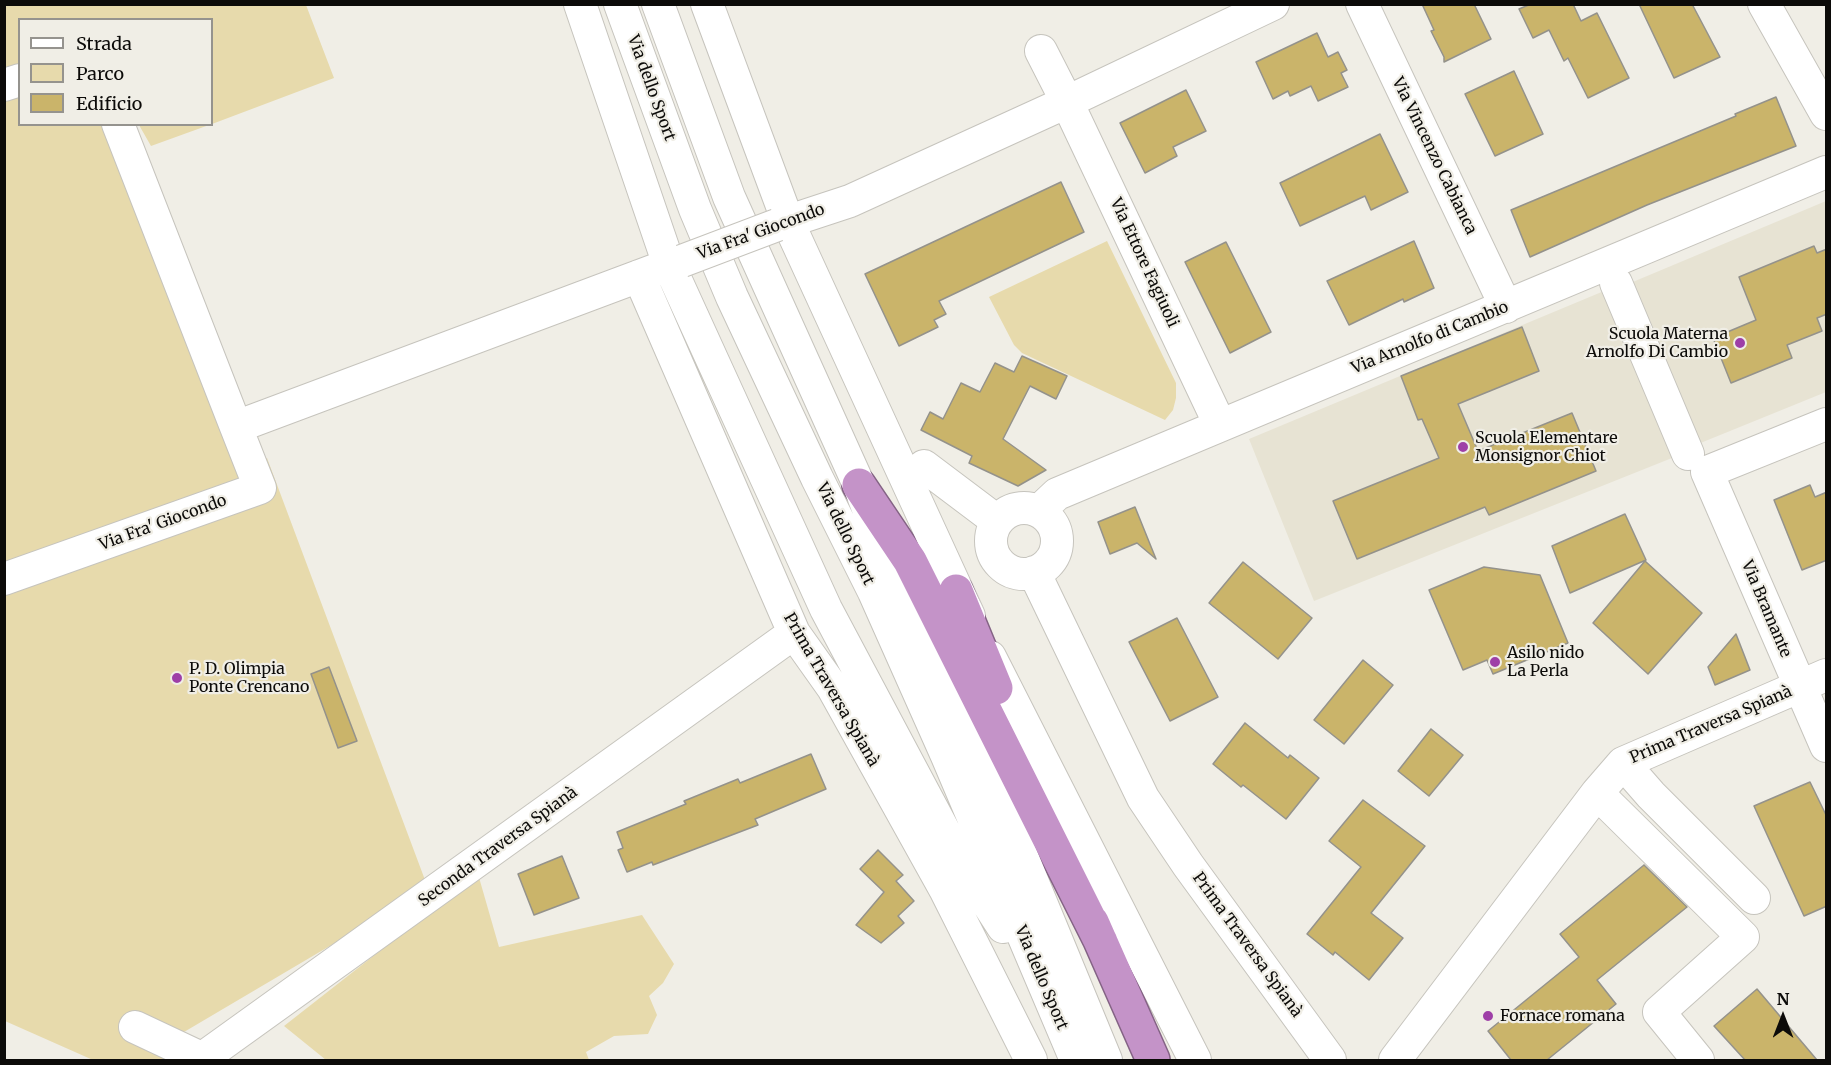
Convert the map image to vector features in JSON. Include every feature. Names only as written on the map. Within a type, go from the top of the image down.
[{"type":"highway","points":[[859,485],[910,561],[1101,942]]},
{"type":"highway","points":[[956,591],[1101,942],[1153,1060]]},
{"type":"street","points":[[580,4],[675,263],[826,609],[959,859],[1046,993]]},
{"type":"street","name":"Via dello Sport","points":[[620,4],[695,209],[732,297],[817,478],[874,592],[947,756],[1076,1060]]},
{"type":"street","name":"Via dello Sport","points":[[658,4],[729,197],[859,485],[890,566],[1005,815],[1106,1060]]},
{"type":"street","points":[[707,4],[782,223],[956,591],[1195,1060]]},
{"type":"street","name":"Via Fra' Giocondo","points":[[236,427],[782,223],[850,201],[1067,102],[1273,4]]},
{"type":"street","name":"Via Vincenzo Cabianca","points":[[1362,4],[1506,307]]},
{"type":"street","points":[[1764,4],[1827,114]]},
{"type":"street","name":"Via Ettore Fagiuoli","points":[[1041,51],[1220,425]]},
{"type":"street","name":"Via Fra' Giocondo","points":[[4,579],[260,488],[119,126]]},
{"type":"street","name":"Via Arnolfo di Cambio","points":[[1039,511],[1057,494],[1827,172]]},
{"type":"street","name":"Prima Traversa Spianà","points":[[639,276],[794,633],[833,688],[946,891],[1031,1060]]},
{"type":"street","name":"Via Bramante","points":[[1616,283],[1698,463],[1813,681],[1827,746]]},
{"type":"street","points":[[1698,463],[1827,424]]},
{"type":"street","points":[[924,466],[997,521]]},
{"type":"street","points":[[1021,508],[1039,511],[1054,527],[1057,538],[1052,559],[1044,567],[1034,572],[1014,572],[998,560],[993,551],[991,541],[997,521],[1012,510],[1021,508]]},
{"type":"street","name":"Prima Traversa Spianà","points":[[1034,572],[1143,798],[1188,865],[1330,1060]]},
{"type":"street","name":"Seconda Traversa Spianà","points":[[202,1060],[794,633]]},
{"type":"street","name":"Prima Traversa Spianà","points":[[1395,1060],[1623,763],[1813,681]]},
{"type":"street","name":"Prima Traversa Spianà","points":[[1623,763],[1651,795],[1754,898]]},
{"type":"street","points":[[1598,793],[1743,937],[1659,1012],[1698,1060]]},
{"type":"street","points":[[135,1027],[202,1060]]},
{"type":"shaded area","name":"Scuola Materna Arnolfo Di Cambio","points":[[1826,201],[1826,392],[1698,444],[1628,284]]},
{"type":"shaded area","name":"Scuola Elementare Monsignor Chiot","points":[[1604,291],[1677,456],[1314,601],[1249,439]]},
{"type":"green space","points":[[4,5],[306,5],[334,78],[213,124],[213,18],[18,18],[18,74],[5,79]]},
{"type":"green space","name":"P. D. Olimpia Ponte Crencano","points":[[18,91],[18,126],[107,126],[237,468],[267,458],[428,888],[162,1045],[175,1060],[93,1060],[5,1021],[4,97]]},
{"type":"green space","points":[[140,126],[206,126],[151,146]]},
{"type":"green space","points":[[1107,241],[1176,383],[1173,410],[1165,420],[1022,353],[1014,345],[989,297]]},
{"type":"green space","points":[[478,874],[499,947],[642,915],[674,964],[663,983],[649,996],[657,1015],[648,1034],[614,1036],[586,1052],[589,1060],[326,1060],[284,1026]]},
{"type":"building","points":[[1422,4],[1474,4],[1491,39],[1444,62],[1444,57],[1431,31],[1434,30]]},
{"type":"building","points":[[1531,4],[1573,4],[1581,21],[1597,13],[1629,78],[1588,98],[1568,58],[1564,61],[1549,30],[1533,38],[1519,9]]},
{"type":"building","points":[[1639,4],[1692,4],[1720,57],[1674,78]]},
{"type":"building","points":[[1317,33],[1328,57],[1338,52],[1347,70],[1341,73],[1348,87],[1318,101],[1311,86],[1290,96],[1288,91],[1273,99],[1256,62]]},
{"type":"building","points":[[1514,71],[1543,134],[1495,156],[1465,94]]},
{"type":"building","points":[[1186,90],[1206,131],[1173,147],[1177,156],[1145,173],[1120,123]]},
{"type":"building","points":[[1776,97],[1796,146],[1647,205],[1530,257],[1511,210]]},
{"type":"building","points":[[1380,134],[1408,192],[1371,210],[1365,196],[1300,226],[1280,183]]},
{"type":"building","points":[[1061,182],[1084,232],[939,301],[946,314],[934,320],[938,327],[899,346],[865,274]]},
{"type":"building","points":[[1414,241],[1434,288],[1404,302],[1403,299],[1349,325],[1327,281]]},
{"type":"building","points":[[1226,242],[1271,332],[1230,353],[1185,262]]},
{"type":"building","points":[[1814,246],[1817,253],[1827,249],[1827,314],[1817,318],[1822,331],[1787,345],[1792,358],[1731,383],[1713,338],[1756,320],[1739,277]]},
{"type":"building","points":[[1522,327],[1539,371],[1458,404],[1478,451],[1572,413],[1596,471],[1489,515],[1485,507],[1357,559],[1333,501],[1439,458],[1422,419],[1418,420],[1401,376]]},
{"type":"building","points":[[1022,356],[1067,376],[1056,399],[1030,386],[1003,439],[1046,470],[1018,486],[969,463],[972,456],[921,430],[930,412],[943,419],[961,383],[980,392],[995,363],[1014,372]]},
{"type":"building","points":[[1810,485],[1815,497],[1827,492],[1827,560],[1802,570],[1774,500]]},
{"type":"building","points":[[1135,507],[1156,559],[1137,543],[1110,554],[1098,522]]},
{"type":"building","points":[[1625,514],[1646,560],[1570,593],[1552,546]]},
{"type":"building","points":[[1645,561],[1702,613],[1648,674],[1593,623]]},
{"type":"building","points":[[1243,562],[1312,618],[1278,659],[1209,603]]},
{"type":"building","points":[[1484,567],[1540,575],[1568,643],[1493,674],[1487,660],[1463,670],[1429,590]]},
{"type":"building","points":[[1177,618],[1218,697],[1170,721],[1129,642]]},
{"type":"building","points":[[1736,634],[1750,670],[1715,685],[1708,667]]},
{"type":"building","points":[[1363,660],[1393,685],[1344,744],[1314,720]]},
{"type":"building","points":[[329,667],[357,741],[338,748],[311,674]]},
{"type":"building","points":[[1245,723],[1288,758],[1290,755],[1319,778],[1286,819],[1213,764]]},
{"type":"building","points":[[1431,729],[1463,755],[1429,796],[1398,771]]},
{"type":"building","points":[[811,754],[826,789],[755,819],[758,825],[653,865],[652,862],[627,872],[618,850],[623,848],[617,832],[686,804],[684,801],[738,779],[740,783]]},
{"type":"building","points":[[1810,782],[1827,817],[1827,906],[1804,916],[1754,806]]},
{"type":"building","points":[[1363,800],[1425,846],[1371,913],[1403,938],[1369,980],[1335,952],[1333,955],[1307,934],[1361,867],[1329,841]]},
{"type":"building","points":[[878,850],[903,875],[896,881],[914,901],[898,916],[904,923],[881,943],[856,925],[884,892],[860,869]]},
{"type":"building","points":[[562,856],[579,898],[534,915],[518,874]]},
{"type":"building","points":[[1644,865],[1687,907],[1597,980],[1616,1004],[1547,1060],[1511,1060],[1488,1031],[1579,957],[1560,934]]},
{"type":"building","points":[[1757,989],[1817,1060],[1745,1060],[1714,1026]]},
{"type":"place","name":"Scuola Materna Arnolfo Di Cambio","points":[[1740,343]]},
{"type":"place","name":"Scuola Elementare Monsignor Chiot","points":[[1463,447]]},
{"type":"place","name":"Asilo nido La Perla","points":[[1495,662]]},
{"type":"place","name":"P. D. Olimpia Ponte Crencano","points":[[177,678]]},
{"type":"place","name":"Fornace romana","points":[[1488,1016]]}]
